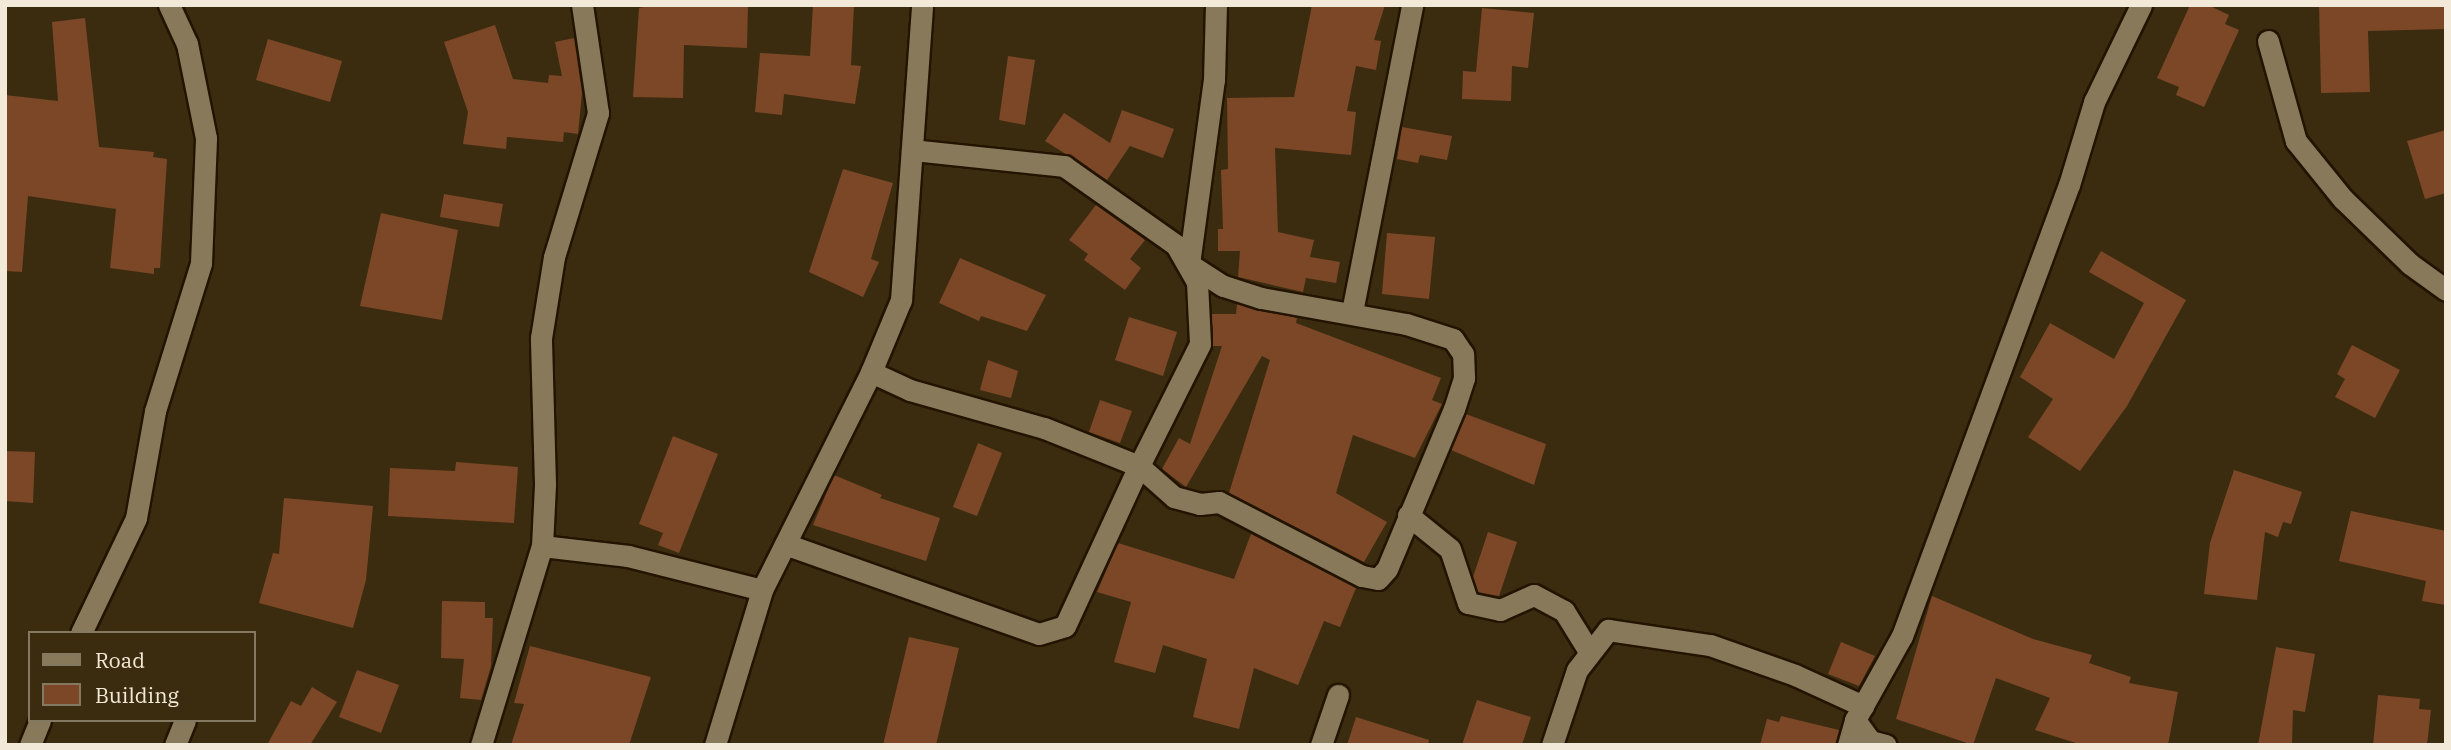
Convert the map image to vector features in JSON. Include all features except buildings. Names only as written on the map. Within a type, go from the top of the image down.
[{"type":"street","points":[[82,631],[136,518],[155,411],[201,264],[206,138],[187,44],[169,5]]},
{"type":"street","points":[[481,745],[541,546],[545,484],[541,338],[554,257],[598,113],[582,5]]},
{"type":"street","points":[[715,745],[762,590],[871,372],[901,300],[922,5]]},
{"type":"street","points":[[1189,264],[1214,80],[1216,5]]},
{"type":"street","points":[[1352,312],[1412,5]]},
{"type":"street","points":[[1848,745],[1859,713],[1902,636],[2069,186],[2094,102],[2141,5]]},
{"type":"street","points":[[2268,41],[2296,141],[2343,199],[2410,264],[2446,290]]},
{"type":"street","points":[[785,544],[1039,634],[1065,626],[1139,466],[1200,344],[1197,282],[1176,244],[1064,166],[912,150]]},
{"type":"street","points":[[871,372],[910,390],[1044,428],[1139,466],[1174,496],[1200,503],[1219,502],[1362,576],[1378,579],[1388,569],[1458,398],[1464,378],[1463,354],[1453,340],[1352,312],[1261,298],[1223,286],[1189,264]]},
{"type":"street","points":[[1408,515],[1450,549],[1468,603],[1500,610],[1534,595],[1564,611],[1590,653]]},
{"type":"street","points":[[541,546],[628,556],[762,590]]},
{"type":"street","points":[[1552,745],[1577,670],[1608,630],[1710,645],[1795,675],[1859,713],[1870,741],[1886,745]]},
{"type":"street","points":[[1321,745],[1338,695]]},
{"type":"street","points":[[30,745],[39,722]]},
{"type":"street","points":[[175,745],[184,722]]}]
